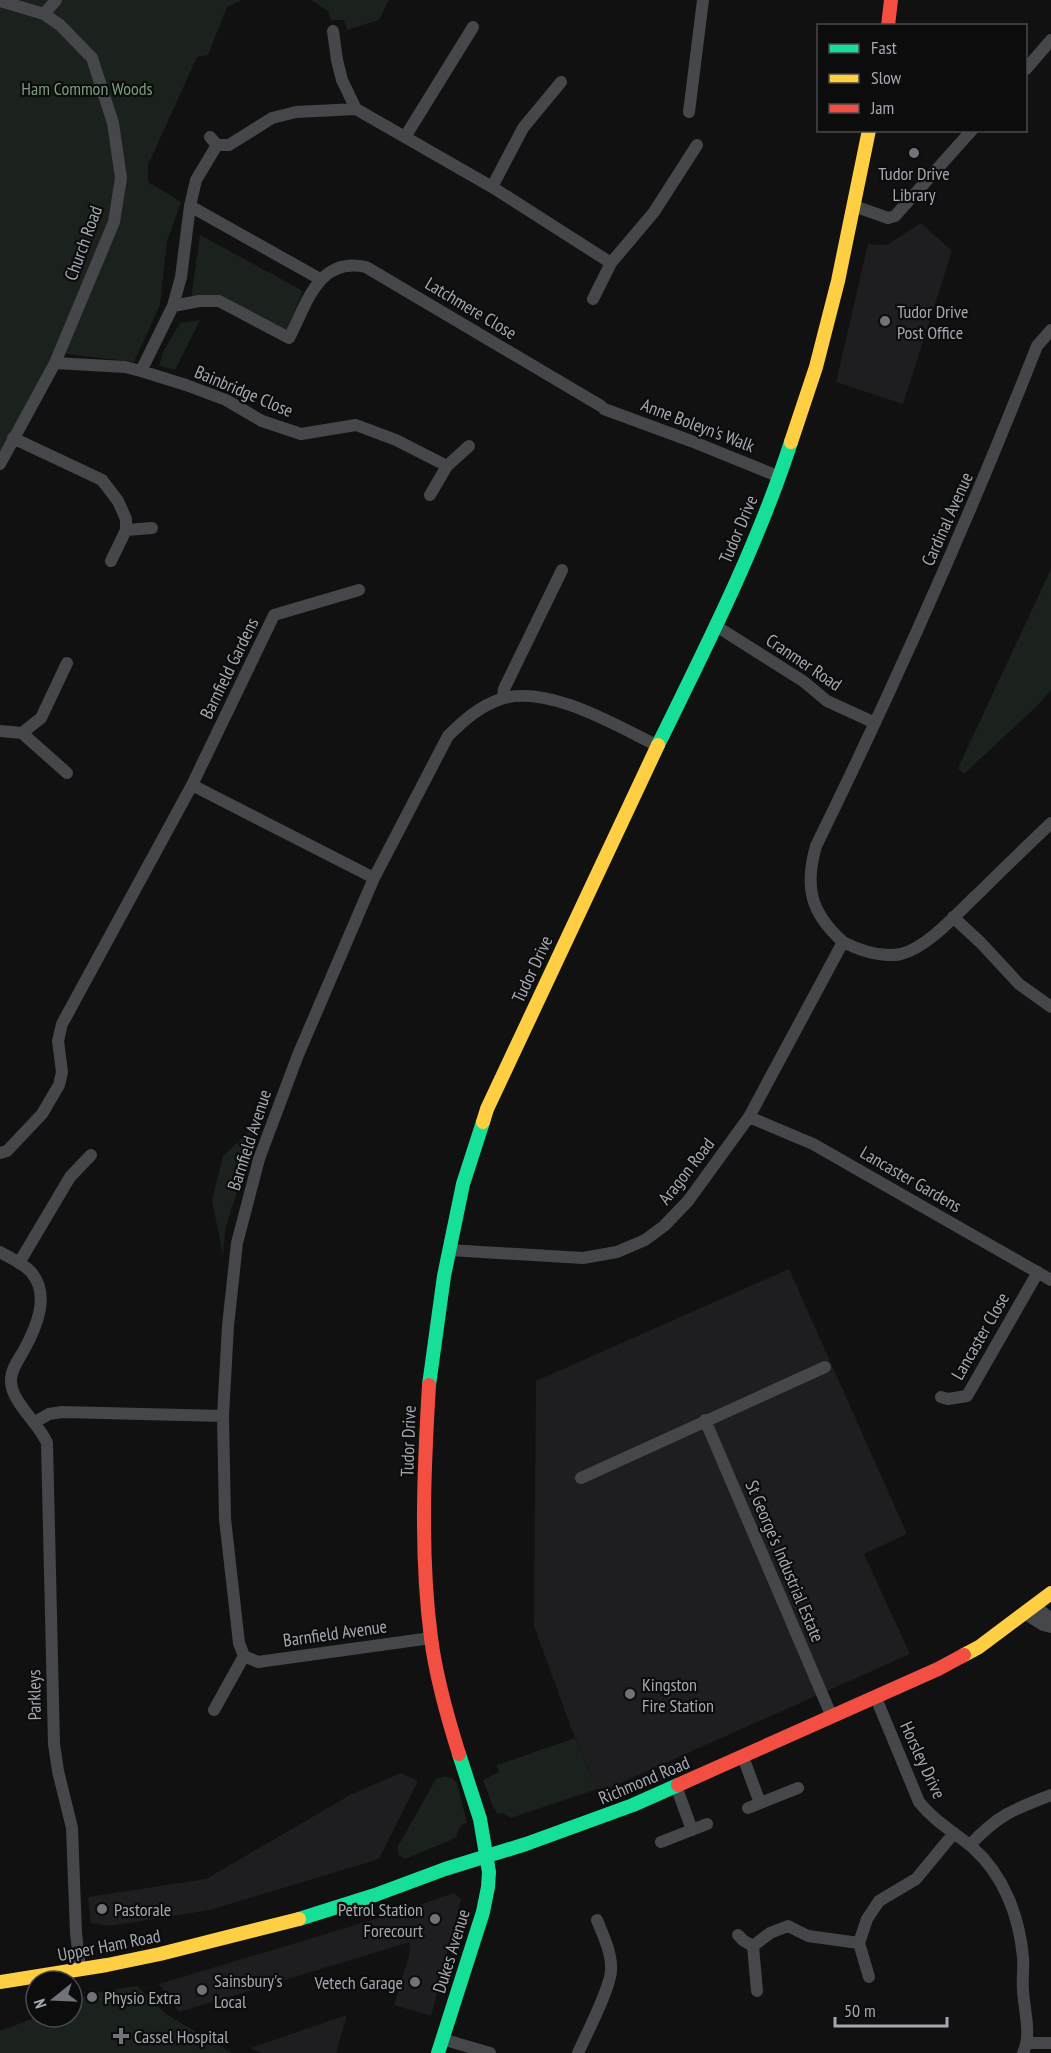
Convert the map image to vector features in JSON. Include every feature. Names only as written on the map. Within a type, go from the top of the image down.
[{"type":"street","points":[[44,14],[56,0]]},
{"type":"street","points":[[689,112],[703,0]]},
{"type":"street","points":[[888,24],[891,0]]},
{"type":"street","name":"Church Road","points":[[0,1],[44,14],[60,25],[92,58],[113,123],[121,178],[114,222],[55,363],[0,464]]},
{"type":"street","points":[[405,137],[473,27]]},
{"type":"street","points":[[333,31],[342,80],[356,110]]},
{"type":"street","points":[[1027,68],[1051,40]]},
{"type":"street","points":[[492,187],[523,128],[561,82]]},
{"type":"street","points":[[141,371],[173,306],[182,277],[190,206],[196,180],[214,141],[229,145],[272,118],[296,112],[356,110],[492,187],[611,263]]},
{"type":"street","name":"Tudor Drive","points":[[487,1857],[477,1809],[449,1720],[431,1638],[425,1564],[424,1454],[434,1335],[448,1250],[463,1184],[487,1109],[610,844],[717,626],[780,477],[811,384],[838,281],[869,132]]},
{"type":"street","points":[[854,206],[888,218],[898,214],[970,132]]},
{"type":"street","points":[[593,299],[611,263],[654,212],[697,144]]},
{"type":"street","points":[[173,306],[198,301],[219,301],[289,338],[320,279],[190,206]]},
{"type":"street","name":"Latchmere Close","points":[[320,279],[332,269],[346,265],[366,267],[602,407]]},
{"type":"street","name":"Cardinal Avenue","points":[[875,723],[988,469],[1037,346],[1051,330]]},
{"type":"street","name":"Bainbridge Close","points":[[55,363],[125,367],[141,371],[226,400],[262,421],[301,434],[356,425],[396,440],[447,466]]},
{"type":"street","name":"Anne Boleyn's Walk","points":[[602,407],[780,477]]},
{"type":"street","points":[[13,438],[102,480],[118,501],[126,519],[126,530],[111,561]]},
{"type":"street","points":[[430,495],[447,466],[468,446]]},
{"type":"street","points":[[126,530],[152,528]]},
{"type":"street","points":[[503,698],[504,689],[562,570]]},
{"type":"street","name":"Barnfield Gardens","points":[[0,1153],[7,1150],[42,1114],[59,1085],[62,1072],[58,1041],[62,1024],[192,785],[274,615],[359,590]]},
{"type":"street","name":"Cranmer Road","points":[[717,626],[803,681],[827,701],[875,723]]},
{"type":"street","points":[[22,733],[41,718],[67,663]]},
{"type":"street","name":"Barnfield Avenue","points":[[431,1638],[258,1662],[244,1656],[239,1643],[225,1519],[224,1416],[228,1326],[237,1243],[259,1159],[298,1055],[374,878],[448,736],[481,708],[503,698],[534,697],[573,705],[658,746]]},
{"type":"street","points":[[875,723],[816,846],[811,863],[809,881],[820,917],[830,931],[843,942],[874,954],[902,954],[922,944],[1051,823]]},
{"type":"street","points":[[0,731],[22,733],[67,772]]},
{"type":"street","points":[[192,785],[374,878]]},
{"type":"street","points":[[953,917],[1019,984],[1051,1007]]},
{"type":"street","name":"Aragon Road","points":[[448,1250],[583,1258],[616,1252],[645,1240],[664,1226],[688,1201],[749,1117],[843,942]]},
{"type":"street","name":"Lancaster Gardens","points":[[749,1117],[813,1144],[1051,1280]]},
{"type":"street","points":[[0,1252],[20,1263],[70,1177],[91,1155]]},
{"type":"street","name":"Parkleys","points":[[20,1263],[37,1281],[41,1302],[36,1324],[14,1368],[11,1379],[13,1392],[43,1433],[47,1443],[54,1744],[72,1828],[76,1933],[80,1969]]},
{"type":"street","name":"Lancaster Close","points":[[941,1397],[948,1399],[967,1396],[1038,1272]]},
{"type":"street","points":[[581,1478],[825,1367]]},
{"type":"street","points":[[35,1422],[49,1414],[62,1412],[224,1416]]},
{"type":"street","name":"St George's Industrial Estate","points":[[705,1420],[832,1717]]},
{"type":"street","name":"Richmond Road","points":[[225,1939],[331,1909],[588,1823],[743,1757],[938,1669],[979,1647],[1051,1593]]},
{"type":"street","points":[[1030,1610],[1051,1619]]},
{"type":"street","points":[[1030,1610],[1043,1625],[1051,1628]]},
{"type":"street","points":[[214,1710],[244,1656]]},
{"type":"street","name":"Horsley Drive","points":[[876,1698],[919,1802],[930,1815],[986,1859],[1007,1893],[1018,1923],[1023,1959],[1025,2048]]},
{"type":"street","points":[[743,1757],[754,1806],[798,1788]]},
{"type":"street","points":[[676,1786],[692,1830]]},
{"type":"street","points":[[970,1845],[989,1825],[1013,1810],[1051,1795]]},
{"type":"street","points":[[662,1842],[707,1824]]},
{"type":"street","points":[[869,1977],[859,1942],[867,1919],[879,1900],[916,1880],[954,1833]]},
{"type":"street","name":"Dukes Avenue","points":[[438,2053],[485,1903],[488,1887],[487,1857]]},
{"type":"street","points":[[578,2053],[612,1971],[608,1948],[597,1920]]},
{"type":"street","points":[[753,1946],[770,1933],[788,1926],[808,1936],[859,1942]]},
{"type":"street","points":[[738,1935],[753,1946]]},
{"type":"street","name":"Upper Ham Road","points":[[80,1969],[225,1939]]},
{"type":"street","points":[[753,1946],[757,1991]]},
{"type":"street","name":"Upper Ham Road","points":[[0,1982],[24,1978]]},
{"type":"street","points":[[442,2038],[490,2053]]},
{"type":"street","points":[[1025,2048],[1051,2043]]},
{"type":"shaded area","points":[[921,223],[952,251],[903,404],[836,382],[868,244],[887,245]]},
{"type":"shaded area","points":[[789,1269],[907,1534],[864,1554],[910,1654],[609,1788],[597,1789],[572,1730],[534,1626],[536,1381]]},
{"type":"shaded area","points":[[401,1773],[418,1781],[379,1859],[210,1910],[110,1926],[91,1923],[88,1897],[206,1879],[350,1795]]},
{"type":"shaded area","points":[[454,1893],[461,1900],[431,2016],[394,2005],[409,1956],[410,1942],[179,2012],[159,1984],[402,1911]]},
{"type":"shaded area","points":[[347,2015],[336,2053],[261,2053],[250,2048]]},
{"type":"green space","name":"Ham Common Woods","points":[[0,0],[242,0],[227,7],[208,55],[197,57],[148,165],[148,182],[181,202],[167,241],[160,305],[134,362],[59,353],[0,465]]},
{"type":"green space","points":[[311,0],[389,0],[379,20],[347,30],[344,20],[331,20],[328,11]]},
{"type":"green space","points":[[200,235],[303,291],[286,331],[224,299],[191,299]]},
{"type":"green space","points":[[200,320],[175,370],[159,366],[164,350],[180,323]]},
{"type":"green space","points":[[1051,569],[1051,690],[964,774],[958,768]]},
{"type":"green space","points":[[258,1123],[225,1230],[223,1256],[212,1200],[223,1156]]},
{"type":"green space","points":[[575,1738],[597,1789],[511,1818],[503,1813],[498,1814],[483,1780],[499,1772],[497,1765]]},
{"type":"green space","points":[[445,1776],[457,1783],[467,1823],[461,1825],[456,1837],[405,1859],[399,1855],[397,1848],[436,1779]]},
{"type":"green space","name":"Cassel Hospital","points":[[137,1986],[166,2014],[232,2053],[0,2053],[0,2031],[24,2022],[24,2029],[84,2029],[84,1997],[92,1993]]},
{"type":"traffic: fast","points":[[658,745],[747,558],[791,442]]},
{"type":"traffic: fast","points":[[429,1385],[444,1276],[463,1184],[483,1122]]},
{"type":"traffic: fast","points":[[438,2053],[483,1912],[488,1887],[489,1872],[480,1819],[459,1754]]},
{"type":"traffic: fast","points":[[299,1919],[526,1844],[633,1805],[678,1785]]},
{"type":"traffic: slow","points":[[791,442],[816,367],[838,281],[869,132]]},
{"type":"traffic: slow","points":[[483,1122],[487,1109],[658,745]]},
{"type":"traffic: slow","points":[[964,1655],[979,1647],[1051,1593]]},
{"type":"traffic: slow","points":[[0,1982],[160,1954],[299,1919]]},
{"type":"traffic: jam","points":[[888,24],[891,0]]},
{"type":"traffic: jam","points":[[429,1385],[424,1512],[425,1575],[433,1653],[446,1711],[459,1754]]},
{"type":"traffic: jam","points":[[678,1785],[938,1669],[964,1655]]},
{"type":"place","name":"Tudor Drive Library","points":[[914,153]]},
{"type":"place","name":"Tudor Drive Post Office","points":[[885,321]]},
{"type":"place","name":"Kingston Fire Station","points":[[630,1694]]},
{"type":"place","name":"Pastorale","points":[[102,1909]]},
{"type":"place","name":"Petrol Station Forecourt","points":[[435,1919]]},
{"type":"place","name":"Vetech Garage","points":[[415,1982]]},
{"type":"place","name":"Sainsbury's Local","points":[[202,1990]]},
{"type":"place","name":"Physio Extra","points":[[92,1997]]},
{"type":"place","name":"Cassel Hospital","points":[[121,2036]]}]
